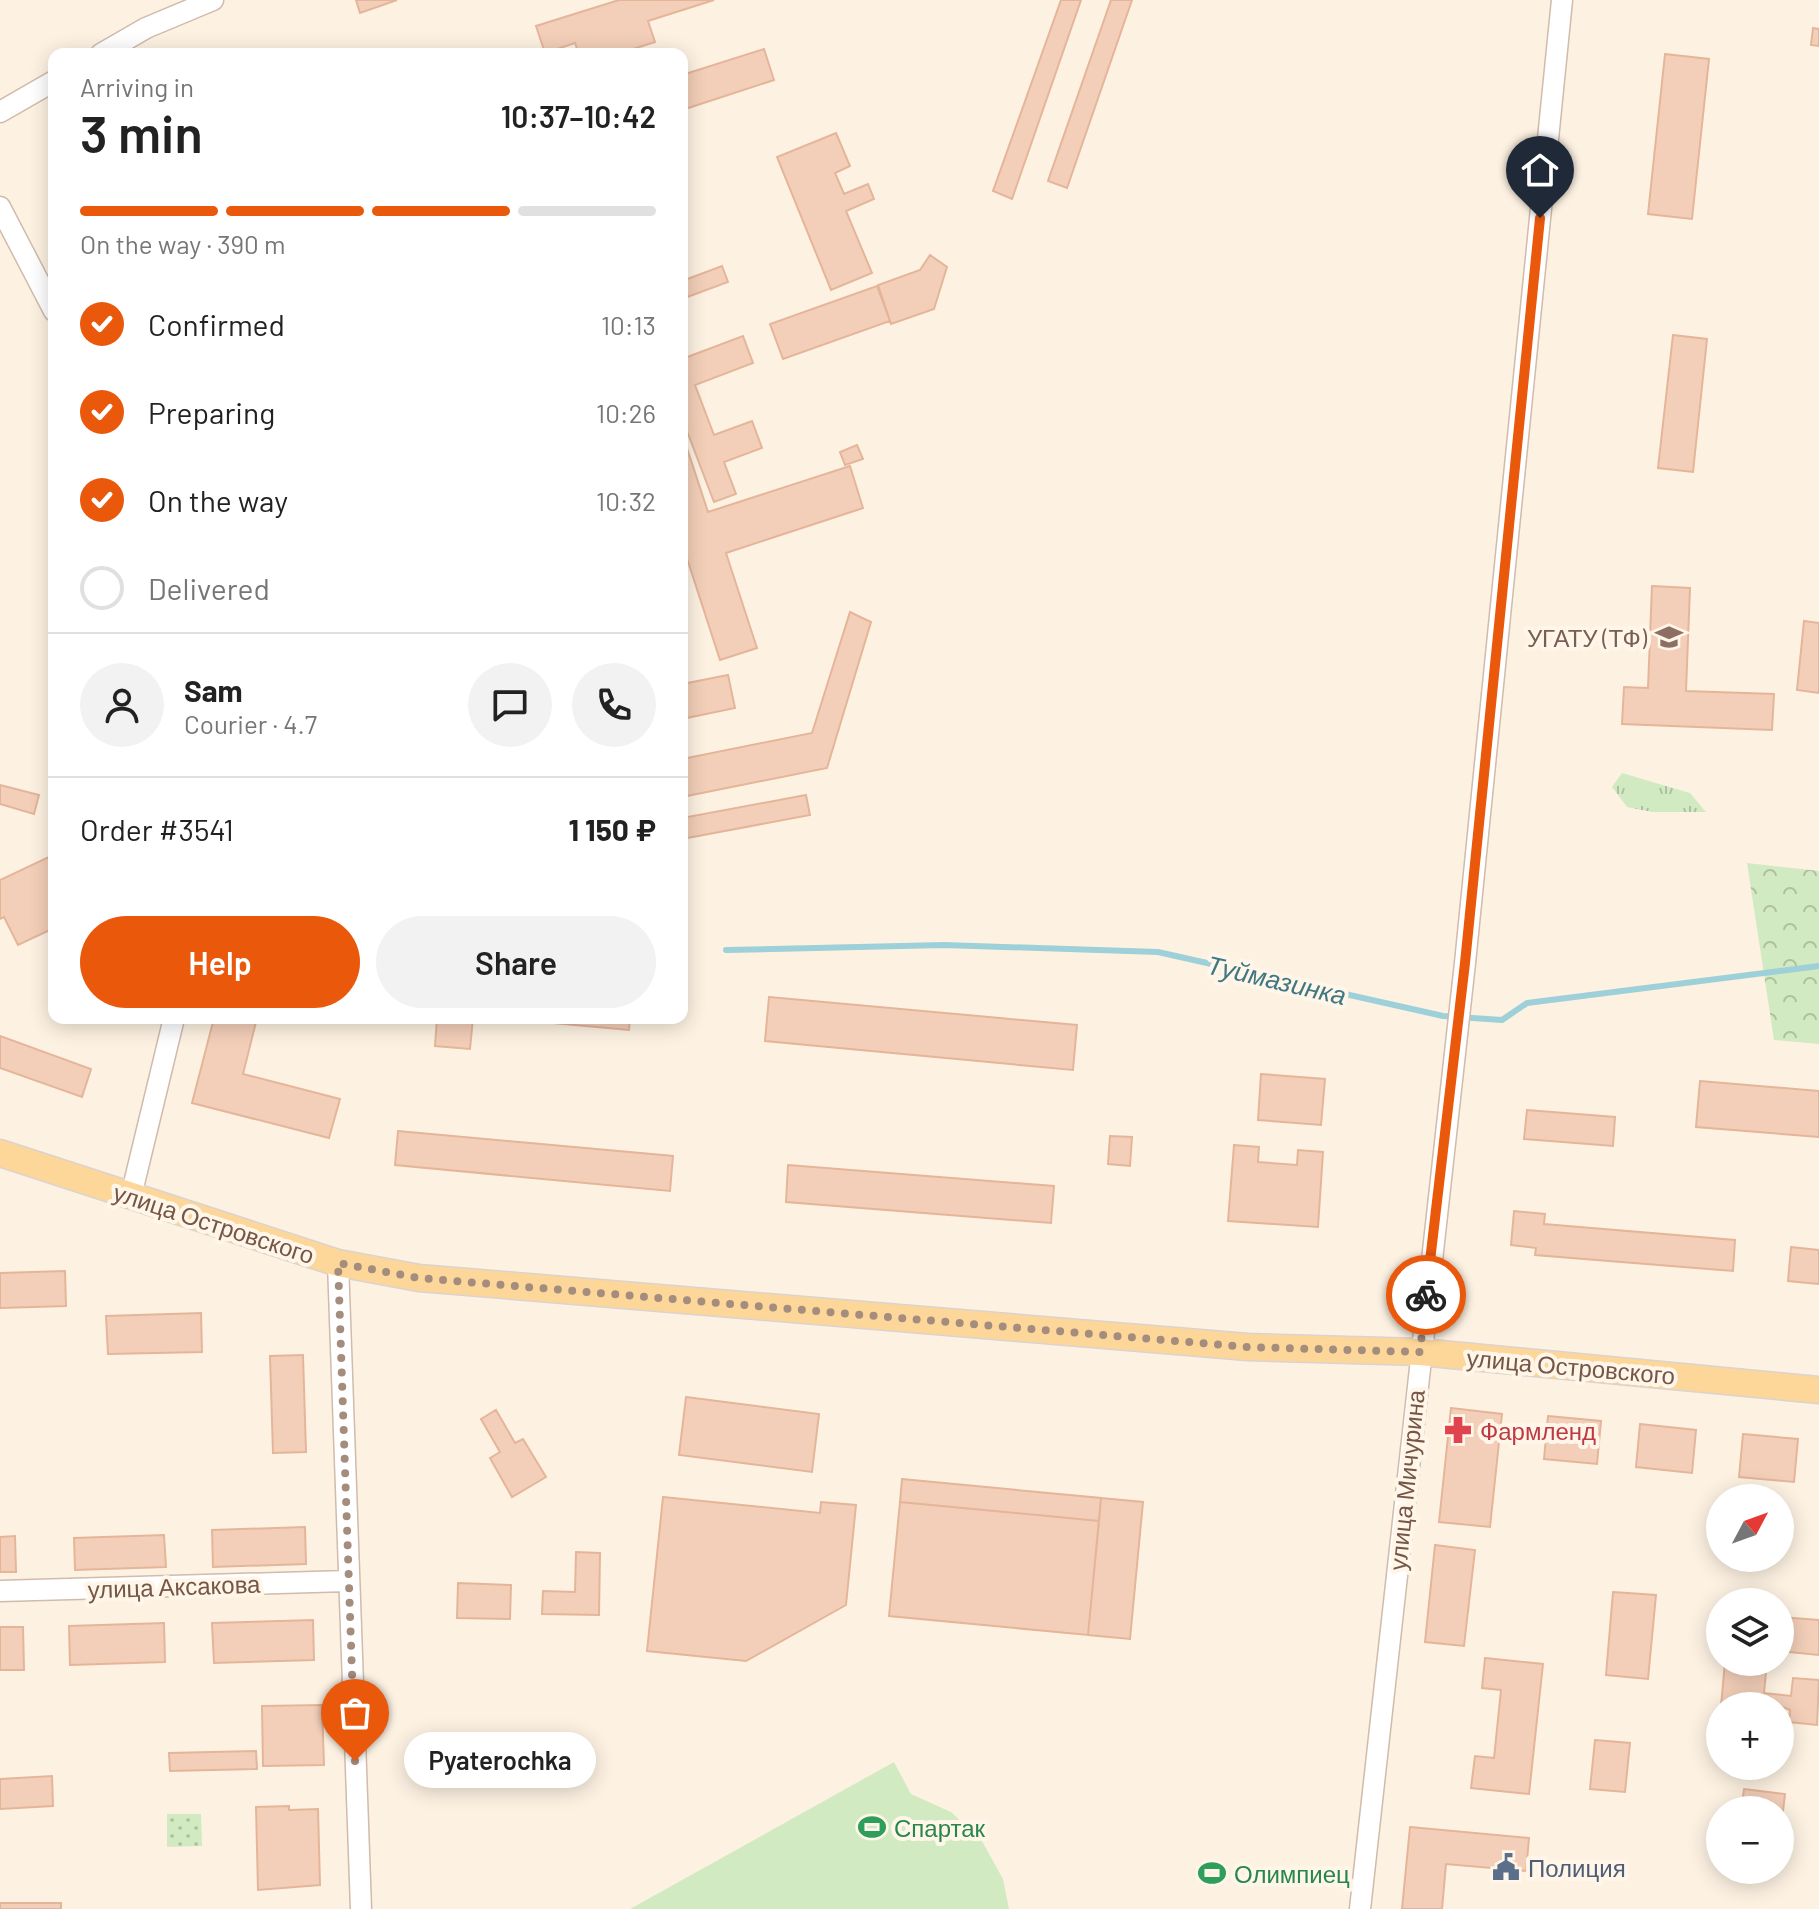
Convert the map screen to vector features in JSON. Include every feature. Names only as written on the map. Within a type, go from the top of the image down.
[{"type":"main road","name":"улица Островского","points":[[0,1153],[338,1263],[419,1278],[1233,1346],[1420,1352],[1819,1390]]},
{"type":"street","points":[[111,48],[146,28],[213,0]]},
{"type":"street","name":"улица Мичурина","points":[[1360,1909],[1465,963],[1562,0]]},
{"type":"street","points":[[0,112],[48,84]]},
{"type":"street","points":[[0,207],[48,299]]},
{"type":"street","points":[[131,1196],[173,1024]]},
{"type":"street","points":[[338,1263],[361,1909]]},
{"type":"street","name":"улица Аксакова","points":[[0,1591],[347,1581]]},
{"type":"green space","points":[[1622,773],[1690,793],[1706,812],[1652,812],[1627,807],[1612,787]]},
{"type":"green space","points":[[1747,863],[1819,871],[1819,1044],[1774,1040]]},
{"type":"green space","name":"Спартак","points":[[894,1762],[911,1794],[951,1812],[982,1841],[1003,1879],[1009,1909],[630,1909]]},
{"type":"green space","points":[[167,1814],[201,1814],[202,1846],[167,1847]]},
{"type":"building","points":[[356,0],[397,0],[360,13]]},
{"type":"building","points":[[619,0],[714,0],[648,21],[655,42],[636,48],[577,48],[575,43],[560,48],[543,48],[536,26]]},
{"type":"building","points":[[1061,0],[1081,0],[1012,199],[993,191]]},
{"type":"building","points":[[1111,0],[1132,0],[1067,188],[1048,181]]},
{"type":"building","points":[[1813,28],[1819,29],[1819,46],[1811,45]]},
{"type":"building","points":[[764,49],[774,80],[688,108],[688,73]]},
{"type":"building","points":[[1665,54],[1709,59],[1692,219],[1648,214]]},
{"type":"building","points":[[836,133],[850,166],[835,173],[844,194],[868,184],[874,199],[846,211],[872,273],[831,290],[777,157]]},
{"type":"building","points":[[930,255],[947,267],[934,309],[891,324],[878,285],[920,270]]},
{"type":"building","points":[[722,266],[728,282],[688,297],[688,279]]},
{"type":"building","points":[[877,286],[890,321],[783,359],[770,324]]},
{"type":"building","points":[[1673,335],[1707,339],[1693,472],[1658,468]]},
{"type":"building","points":[[743,336],[753,363],[695,385],[714,435],[752,421],[762,448],[724,462],[736,494],[714,502],[688,434],[688,357]]},
{"type":"building","points":[[857,445],[863,459],[845,465],[840,452]]},
{"type":"building","points":[[688,451],[708,512],[850,466],[863,508],[726,553],[757,648],[720,660],[688,561]]},
{"type":"building","name":"УГАТУ (ТФ)","points":[[1652,586],[1690,588],[1686,691],[1774,694],[1772,730],[1622,724],[1624,687],[1648,688]]},
{"type":"building","points":[[850,612],[871,622],[827,768],[688,796],[688,758],[812,733]]},
{"type":"building","points":[[1804,621],[1819,623],[1819,693],[1797,690]]},
{"type":"building","points":[[728,675],[735,708],[688,718],[688,683]]},
{"type":"building","points":[[0,785],[39,795],[34,814],[0,804]]},
{"type":"building","points":[[806,795],[810,815],[688,838],[688,817]]},
{"type":"building","points":[[48,857],[48,931],[18,945],[4,917],[0,919],[0,880]]},
{"type":"building","points":[[769,997],[1077,1025],[1073,1070],[765,1041]]},
{"type":"building","points":[[212,1024],[256,1024],[243,1074],[340,1099],[329,1138],[192,1103]]},
{"type":"building","points":[[437,1024],[472,1024],[470,1049],[435,1046]]},
{"type":"building","points":[[562,1024],[630,1024],[629,1030]]},
{"type":"building","points":[[0,1036],[91,1069],[82,1097],[0,1068]]},
{"type":"building","points":[[1261,1074],[1325,1079],[1321,1125],[1258,1120]]},
{"type":"building","points":[[1700,1081],[1819,1091],[1819,1137],[1696,1127]]},
{"type":"building","points":[[1527,1110],[1615,1117],[1613,1146],[1524,1139]]},
{"type":"building","points":[[398,1131],[673,1156],[670,1191],[395,1165]]},
{"type":"building","points":[[1110,1136],[1132,1137],[1130,1166],[1108,1164]]},
{"type":"building","points":[[1234,1145],[1259,1147],[1258,1162],[1297,1165],[1298,1150],[1323,1152],[1318,1227],[1228,1221]]},
{"type":"building","points":[[788,1165],[1054,1186],[1051,1223],[786,1202]]},
{"type":"building","points":[[1514,1211],[1545,1214],[1544,1224],[1735,1240],[1733,1271],[1535,1255],[1536,1248],[1511,1245]]},
{"type":"building","points":[[1791,1247],[1819,1250],[1819,1284],[1788,1281]]},
{"type":"building","points":[[65,1271],[66,1306],[0,1308],[0,1273]]},
{"type":"building","points":[[201,1313],[202,1352],[108,1354],[106,1316]]},
{"type":"building","points":[[303,1355],[306,1452],[273,1453],[270,1356]]},
{"type":"building","points":[[686,1397],[819,1414],[812,1472],[679,1455]]},
{"type":"building","points":[[1451,1408],[1502,1414],[1490,1527],[1439,1522]]},
{"type":"building","points":[[496,1410],[515,1443],[523,1439],[546,1477],[512,1497],[490,1458],[500,1452],[481,1419]]},
{"type":"building","points":[[1548,1416],[1601,1421],[1597,1464],[1544,1459]]},
{"type":"building","points":[[1640,1424],[1696,1430],[1692,1473],[1636,1467]]},
{"type":"building","points":[[1743,1434],[1798,1439],[1794,1482],[1739,1477]]},
{"type":"building","points":[[902,1479],[1101,1498],[1099,1521],[900,1502]]},
{"type":"building","points":[[663,1497],[820,1513],[821,1502],[856,1505],[846,1605],[746,1661],[647,1651]]},
{"type":"building","points":[[1101,1498],[1143,1502],[1130,1639],[1088,1635]]},
{"type":"building","points":[[900,1502],[1099,1521],[1088,1635],[889,1616]]},
{"type":"building","points":[[305,1527],[306,1564],[213,1567],[212,1530]]},
{"type":"building","points":[[164,1535],[166,1567],[75,1570],[74,1538]]},
{"type":"building","points":[[15,1536],[16,1572],[0,1572],[0,1537]]},
{"type":"building","points":[[1435,1545],[1475,1550],[1464,1646],[1425,1642]]},
{"type":"building","points":[[576,1552],[600,1553],[599,1615],[542,1614],[543,1591],[575,1592]]},
{"type":"building","points":[[458,1583],[511,1585],[510,1619],[457,1618]]},
{"type":"building","points":[[1613,1592],[1656,1595],[1648,1679],[1606,1675]]},
{"type":"building","points":[[1794,1618],[1819,1620],[1819,1655],[1794,1652]]},
{"type":"building","points":[[313,1620],[314,1660],[214,1663],[212,1623]]},
{"type":"building","points":[[164,1623],[165,1662],[70,1665],[69,1626]]},
{"type":"building","points":[[0,1627],[23,1627],[24,1670],[0,1670]]},
{"type":"building","points":[[1485,1658],[1543,1664],[1529,1794],[1471,1788],[1475,1756],[1494,1758],[1501,1690],[1482,1688]]},
{"type":"building","points":[[1724,1676],[1766,1676],[1764,1692],[1722,1692]]},
{"type":"building","points":[[1793,1678],[1819,1680],[1817,1725],[1794,1723]]},
{"type":"building","points":[[322,1705],[324,1765],[263,1766],[262,1706]]},
{"type":"building","points":[[1595,1740],[1630,1743],[1625,1792],[1590,1789]]},
{"type":"building","points":[[256,1751],[257,1769],[170,1771],[169,1753]]},
{"type":"building","points":[[52,1776],[53,1806],[0,1809],[0,1779]]},
{"type":"building","points":[[1744,1789],[1785,1794],[1785,1796],[1743,1796]]},
{"type":"building","points":[[289,1806],[289,1810],[318,1809],[320,1885],[258,1890],[256,1807]]},
{"type":"building","name":"Полиция","points":[[1410,1827],[1529,1838],[1526,1871],[1446,1864],[1442,1909],[1402,1909]]},
{"type":"building","points":[[0,1903],[61,1903],[61,1909],[0,1909]]},
{"type":"waterway","name":"Туймазинка","points":[[726,950],[944,945],[1158,952],[1443,1016],[1502,1020],[1527,1003],[1819,966]]},
{"type":"way so far","points":[[355,1761],[338,1263],[419,1278],[1248,1347],[1420,1352],[1426,1295]]},
{"type":"place","name":"УГАТУ (ТФ)","points":[[1669,637]]},
{"type":"place","name":"Фармленд","points":[[1458,1430]]},
{"type":"place","name":"Pyaterochka","points":[[355,1761]]},
{"type":"place","name":"Спартак","points":[[872,1827]]},
{"type":"place","name":"Полиция","points":[[1506,1867]]},
{"type":"place","name":"Олимпиец","points":[[1212,1873]]},
{"type":"route","points":[[1426,1295],[1465,963],[1540,218]]}]
